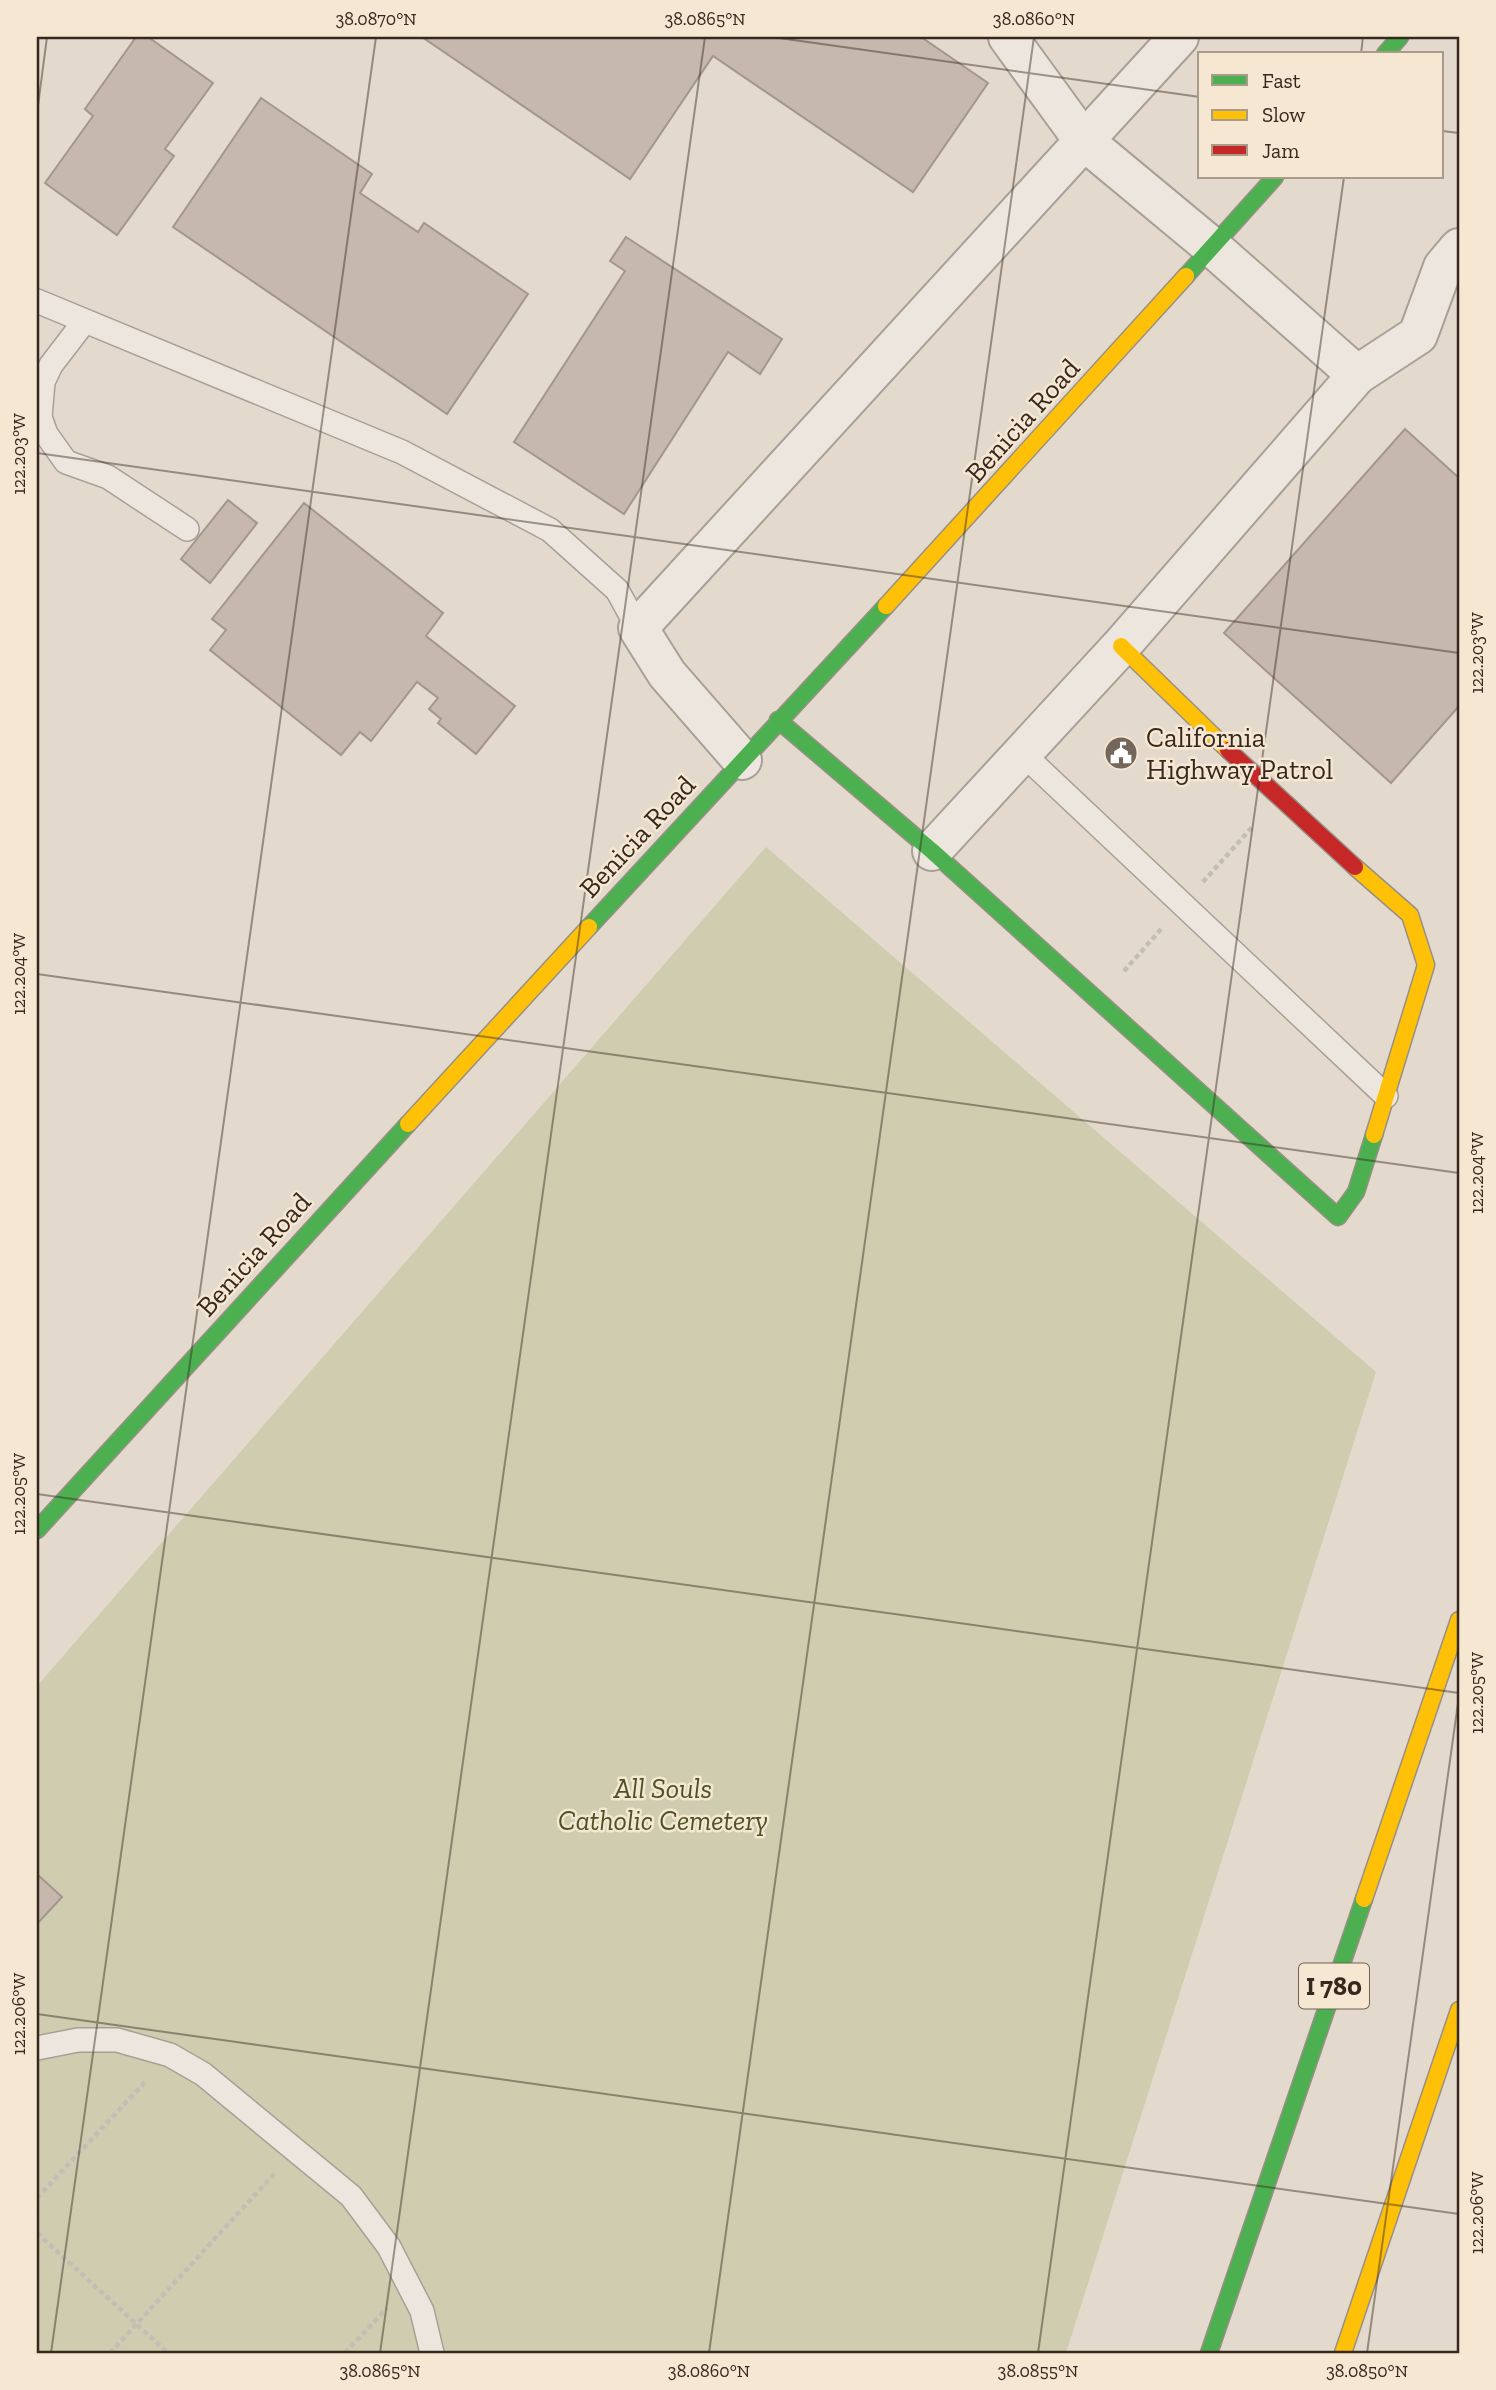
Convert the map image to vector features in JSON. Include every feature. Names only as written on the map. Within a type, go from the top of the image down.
[{"type":"main road","points":[[1387,52],[1400,37]]},
{"type":"main road","name":"Benicia Road","points":[[37,1530],[778,720],[963,525],[1274,178]]},
{"type":"main road","points":[[778,720],[932,851],[1338,1217],[1356,1192],[1426,965],[1410,915],[1278,799],[1121,646]]},
{"type":"main road","name":"I 780","points":[[1209,2353],[1459,1620]]},
{"type":"main road","points":[[1343,2353],[1459,2010]]},
{"type":"street","points":[[742,760],[667,674],[638,628],[1179,37]]},
{"type":"street","points":[[1016,40],[1083,140],[1212,247],[1357,375]]},
{"type":"street","points":[[932,851],[1121,646],[1357,375],[1418,335],[1454,268]]},
{"type":"lane","points":[[37,301],[402,452],[550,530],[617,590],[638,628]]},
{"type":"lane","points":[[84,322],[51,365],[43,382],[40,417],[46,434],[66,462],[108,478],[187,529]]},
{"type":"lane","points":[[1022,753],[1386,1096]]},
{"type":"lane","points":[[37,2048],[78,2040],[117,2040],[170,2055],[203,2074],[351,2196],[389,2247],[409,2285],[422,2311],[432,2353]]},
{"type":"path","points":[[37,2198],[170,2055]]},
{"type":"path","points":[[110,2353],[270,2179],[294,2147]]},
{"type":"path","points":[[37,2212],[37,2219]]},
{"type":"path","points":[[37,2233],[168,2353]]},
{"type":"path","points":[[345,2353],[409,2285]]},
{"type":"green space","name":"All Souls Catholic Cemetery","points":[[766,847],[1376,1372],[1066,2353],[37,2353],[37,1686]]},
{"type":"building","points":[[136,37],[148,37],[213,83],[165,149],[174,156],[117,235],[45,183],[93,116],[85,109]]},
{"type":"building","points":[[422,37],[921,37],[988,83],[913,192],[713,56],[630,179]]},
{"type":"building","points":[[261,98],[372,174],[360,193],[418,232],[424,223],[528,294],[447,414],[173,227]]},
{"type":"building","points":[[626,237],[782,339],[760,374],[728,352],[624,514],[514,442],[625,271],[610,261]]},
{"type":"building","points":[[1405,429],[1459,478],[1459,706],[1391,783],[1224,633]]},
{"type":"building","points":[[228,500],[257,523],[210,583],[181,559]]},
{"type":"building","points":[[304,503],[443,613],[426,636],[515,706],[476,754],[438,723],[441,719],[429,709],[438,698],[417,682],[371,741],[360,732],[341,755],[210,650],[226,630],[212,619]]},
{"type":"building","points":[[37,1874],[62,1897],[37,1924]]},
{"type":"traffic: fast","points":[[1387,52],[1400,37]]},
{"type":"traffic: fast","points":[[1186,276],[1274,178]]},
{"type":"traffic: fast","points":[[589,927],[886,606]]},
{"type":"traffic: fast","points":[[778,720],[932,851],[1338,1217],[1356,1192],[1374,1135]]},
{"type":"traffic: fast","points":[[37,1530],[408,1124]]},
{"type":"traffic: fast","points":[[1209,2353],[1364,1899]]},
{"type":"traffic: slow","points":[[886,606],[1186,276]]},
{"type":"traffic: slow","points":[[1121,646],[1228,750]]},
{"type":"traffic: slow","points":[[1355,867],[1410,915],[1426,965],[1374,1135]]},
{"type":"traffic: slow","points":[[408,1124],[589,927]]},
{"type":"traffic: slow","points":[[1364,1899],[1459,1620]]},
{"type":"traffic: slow","points":[[1343,2353],[1459,2010]]},
{"type":"traffic: jam","points":[[1228,750],[1355,867]]},
{"type":"place","name":"California Highway Patrol","points":[[1121,753]]}]
